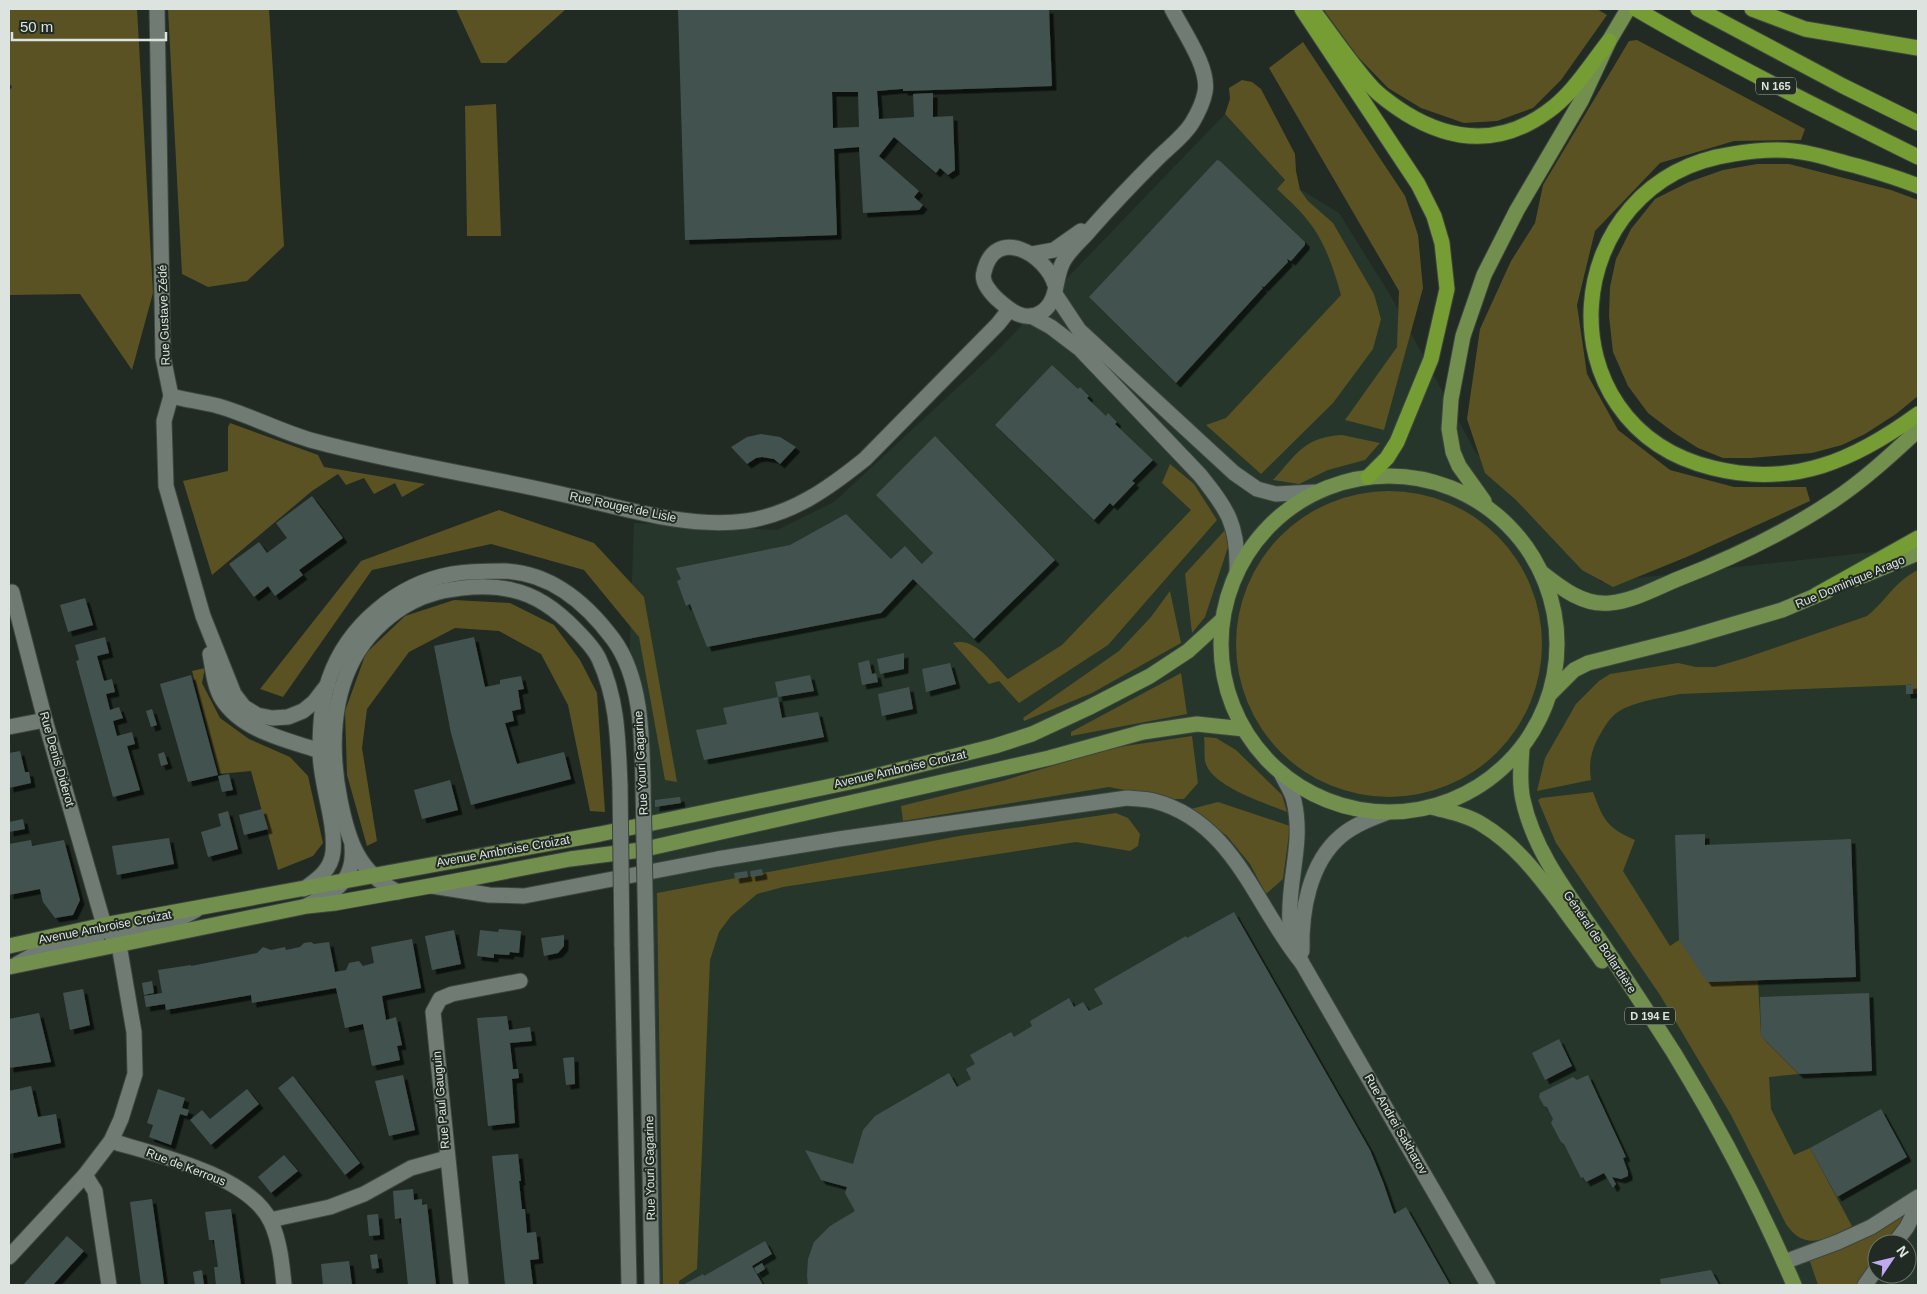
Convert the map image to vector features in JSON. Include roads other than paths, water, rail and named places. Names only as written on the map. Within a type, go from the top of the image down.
[{"type":"highway","points":[[1302,9],[1418,184],[1434,216],[1442,243],[1447,289],[1431,358],[1397,442],[1387,458],[1368,477]]},
{"type":"highway","points":[[1312,9],[1370,86],[1396,107],[1425,125],[1452,134],[1478,137],[1505,132],[1526,125],[1548,112],[1567,94],[1609,41]]},
{"type":"highway","name":"N 165","points":[[1636,9],[1787,92],[1918,157]]},
{"type":"highway","name":"N 165","points":[[1698,9],[1834,82],[1918,123]]},
{"type":"highway","points":[[1752,9],[1805,29],[1918,48]]},
{"type":"highway","points":[[1805,29],[1918,40]]},
{"type":"highway","points":[[1918,186],[1897,178],[1805,152],[1770,151],[1732,154],[1693,164],[1671,175],[1645,192],[1623,216],[1609,238],[1598,262],[1592,297],[1590,326],[1595,351],[1605,383],[1622,410],[1639,429],[1665,450],[1698,465],[1745,474],[1772,475],[1808,470],[1848,457],[1887,436],[1918,414]]},
{"type":"highway","points":[[1816,595],[1918,538]]},
{"type":"main road","points":[[1493,512],[1463,493],[1447,486],[1422,479],[1395,476],[1368,477],[1341,482],[1314,492],[1276,519],[1254,543],[1238,570],[1228,595],[1222,620],[1221,658],[1228,694],[1244,729],[1260,752],[1281,773],[1312,794],[1332,804],[1386,813],[1432,808],[1466,794],[1497,774],[1522,748],[1538,723],[1550,695],[1556,670],[1556,629],[1550,596],[1541,572],[1528,550],[1518,536],[1493,512],[1474,489],[1459,466],[1453,452],[1449,429],[1450,399],[1463,336],[1484,275],[1518,210],[1581,101],[1609,41],[1628,9]]},
{"type":"main road","points":[[1541,572],[1562,589],[1590,602],[1609,603],[1629,599],[1717,564],[1772,538],[1834,500],[1886,460],[1918,430]]},
{"type":"main road","name":"Rue Dominique Arago","points":[[1550,695],[1574,670],[1588,663],[1687,638],[1782,610],[1918,553]]},
{"type":"main road","name":"Avenue Ambroise Croizat","points":[[11,967],[307,906],[372,875],[600,834],[855,781],[995,746],[1032,734],[1150,676],[1188,651],[1222,620]]},
{"type":"main road","name":"Avenue Ambroise Croizat","points":[[9,946],[104,926],[304,889],[346,888],[368,897],[570,859],[640,850],[1049,758],[1143,732],[1198,724],[1244,729]]},
{"type":"main road","name":"Général de Bollardière","points":[[1522,748],[1520,770],[1523,800],[1533,831],[1546,859],[1647,1012],[1706,1108],[1794,1285]]},
{"type":"main road","name":"Général de Bollardière","points":[[1432,808],[1452,812],[1475,821],[1506,841],[1542,879],[1595,951],[1644,1022],[1701,1118],[1737,1187],[1783,1285]]},
{"type":"street","name":"Rue Gustave Zédé","points":[[157,9],[163,358],[170,396],[164,421],[166,486],[203,616]]},
{"type":"street","points":[[1172,9],[1202,66],[1206,89],[1202,104],[1191,124],[1106,211],[1064,261],[1055,289],[1051,303],[1040,313],[1031,316],[1019,316],[1008,310],[985,285],[983,274],[989,258],[1001,249],[1020,248],[1032,254],[1052,275],[1055,289],[1084,335],[1234,472],[1257,489],[1276,494],[1314,492]]},
{"type":"street","points":[[1032,254],[1054,250],[1106,211]]},
{"type":"street","name":"Rue Rouget de Lisle","points":[[170,396],[219,406],[277,429],[314,441],[425,467],[555,492],[683,520],[714,523],[747,520],[794,508],[818,495],[843,477],[865,459],[911,413],[998,324],[1008,310]]},
{"type":"street","points":[[1031,316],[1051,327],[1080,349],[1206,482],[1230,518],[1238,544],[1238,570]]},
{"type":"street","name":"Rue Youri Gagarine","points":[[330,866],[333,852],[332,831],[324,792],[320,751],[323,716],[328,684],[347,643],[359,627],[387,602],[406,589],[452,574],[487,571],[518,572],[546,581],[584,604],[618,646],[629,673],[638,704],[643,785],[652,1285]]},
{"type":"street","name":"Rue Youri Gagarine","points":[[352,846],[346,828],[338,789],[334,761],[334,733],[342,684],[369,636],[396,613],[413,602],[434,594],[486,587],[513,590],[537,599],[568,622],[598,657],[615,708],[620,785],[629,1285]]},
{"type":"street","name":"Rue Denis Diderot","points":[[12,592],[45,720],[104,926]]},
{"type":"street","points":[[203,616],[215,680],[222,698],[240,719],[263,731],[320,751],[334,733],[323,716],[303,712]]},
{"type":"street","points":[[203,616],[234,694],[244,707],[257,715],[272,718],[288,717],[303,712],[314,702],[328,684]]},
{"type":"street","points":[[9,726],[45,720]]},
{"type":"street","name":"Rue Andrei Sakharov","points":[[1281,773],[1294,799],[1297,821],[1297,848],[1289,908],[1294,945],[1302,963],[1488,1285]]},
{"type":"street","points":[[430,886],[489,895],[524,896],[839,838],[1127,798],[1154,801],[1182,811],[1215,836],[1235,858],[1287,944],[1302,963]]},
{"type":"street","points":[[1302,963],[1305,904],[1314,875],[1323,855],[1340,836],[1358,824],[1386,813]]},
{"type":"street","points":[[352,846],[372,875],[383,884],[398,892]]},
{"type":"street","points":[[346,888],[353,860],[352,846]]},
{"type":"street","points":[[304,889],[320,878],[330,866],[346,888]]},
{"type":"street","points":[[119,945],[127,932],[165,926],[198,909]]},
{"type":"street","points":[[9,1257],[85,1175],[111,1141],[121,1119],[135,1074],[134,1032],[119,945],[104,926],[96,938],[44,949],[11,967]]},
{"type":"street","name":"Rue Paul Gauguin","points":[[461,1285],[433,1012],[440,999],[452,994],[520,981]]},
{"type":"street","name":"Rue de Kerrous","points":[[111,1141],[182,1163],[222,1178],[247,1194],[270,1220],[280,1255],[284,1285]]},
{"type":"street","points":[[270,1220],[330,1208],[364,1194],[411,1168],[447,1158]]},
{"type":"street","points":[[85,1175],[95,1191],[109,1285]]},
{"type":"street","points":[[1784,1262],[1872,1227],[1918,1197]]},
{"type":"street","points":[[1902,1234],[1918,1205]]}]
